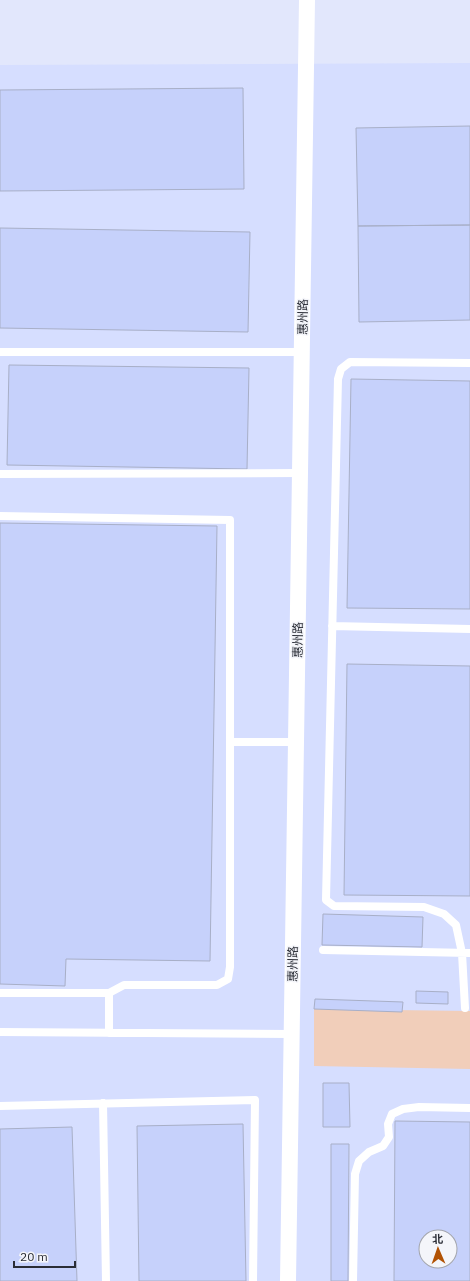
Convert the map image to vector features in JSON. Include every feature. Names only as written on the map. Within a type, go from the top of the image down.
[{"type":"street","name":"惠州路","points":[[288,1281],[307,0]]},
{"type":"lane","points":[[0,352],[302,352]]},
{"type":"lane","points":[[465,1008],[466,953],[456,925],[444,914],[424,907],[334,906],[326,900],[338,379],[341,369],[350,362],[470,363]]},
{"type":"lane","points":[[0,474],[300,473]]},
{"type":"lane","points":[[0,516],[230,520],[230,967],[228,979],[218,985],[124,985],[109,993],[0,993]]},
{"type":"lane","points":[[332,626],[470,629]]},
{"type":"lane","points":[[230,742],[296,742]]},
{"type":"lane","points":[[324,950],[466,953]]},
{"type":"lane","points":[[109,993],[109,1033]]},
{"type":"lane","points":[[0,1032],[292,1034]]},
{"type":"lane","points":[[0,1106],[255,1100],[253,1281]]},
{"type":"lane","points":[[102,1103],[106,1281]]},
{"type":"lane","points":[[353,1281],[355,1174],[359,1161],[369,1152],[383,1146],[389,1137],[388,1124],[392,1114],[403,1109],[470,1108]]},
{"type":"shaded area","points":[[470,63],[470,1281],[0,1281],[0,65]]},
{"type":"shaded area","points":[[314,1009],[470,1011],[470,1069],[314,1066]]},
{"type":"building","points":[[243,88],[244,189],[0,191],[0,90]]},
{"type":"building","points":[[470,126],[470,225],[358,226],[356,128]]},
{"type":"building","points":[[470,225],[470,320],[359,322],[358,226]]},
{"type":"building","points":[[0,228],[250,232],[248,332],[0,328]]},
{"type":"building","points":[[9,365],[249,368],[247,469],[7,465]]},
{"type":"building","points":[[351,379],[470,381],[470,609],[347,608]]},
{"type":"building","points":[[0,523],[217,526],[210,961],[66,959],[65,986],[0,984]]},
{"type":"building","points":[[347,664],[470,666],[470,896],[344,895]]},
{"type":"building","points":[[323,914],[423,917],[422,947],[322,945]]},
{"type":"building","points":[[416,991],[448,992],[448,1004],[416,1003]]},
{"type":"building","points":[[315,999],[403,1002],[402,1012],[314,1009]]},
{"type":"building","points":[[323,1083],[349,1083],[350,1127],[323,1127]]},
{"type":"building","points":[[395,1121],[470,1122],[470,1281],[394,1281]]},
{"type":"building","points":[[243,1124],[246,1281],[139,1281],[137,1126]]},
{"type":"building","points":[[72,1127],[77,1281],[0,1281],[0,1129]]},
{"type":"building","points":[[331,1144],[349,1144],[348,1281],[331,1281]]}]
